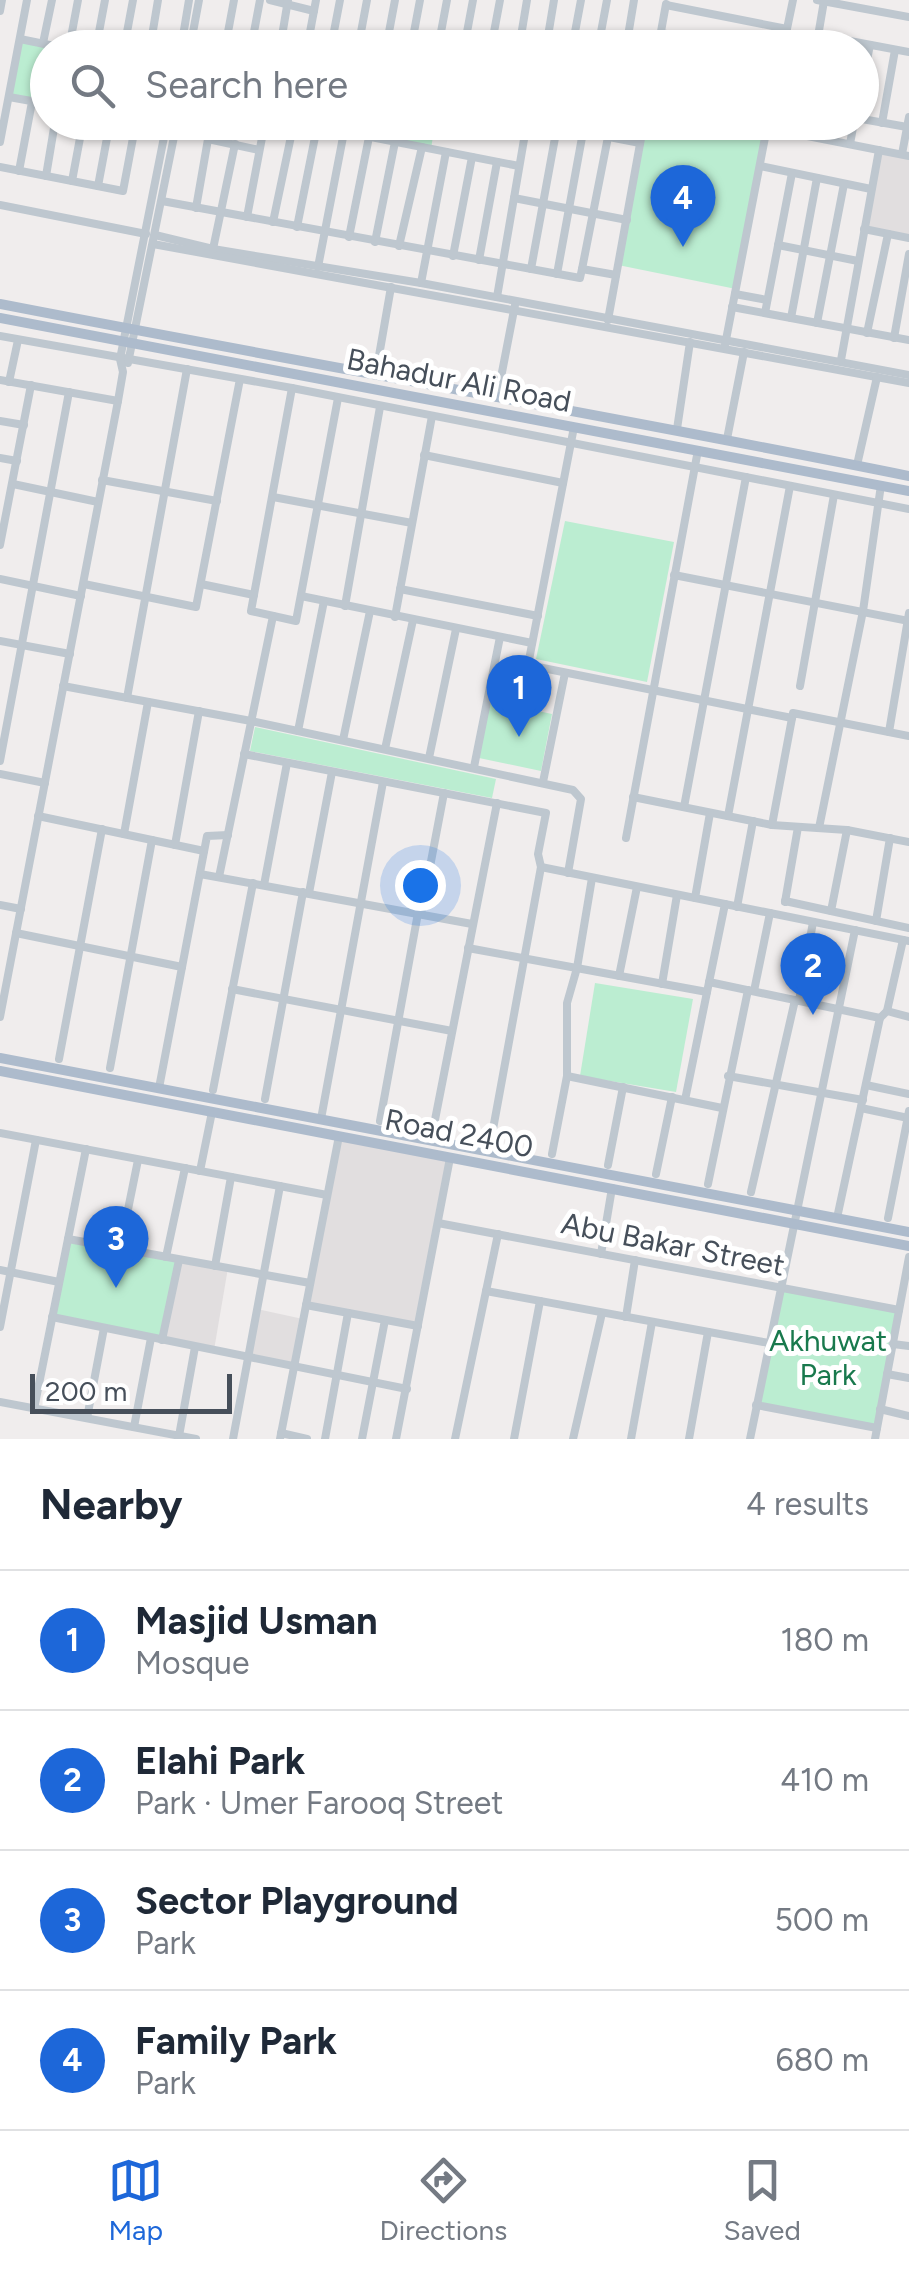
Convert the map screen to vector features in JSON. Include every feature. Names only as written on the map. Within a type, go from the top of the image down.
[{"type":"main road","name":"Bahadur Ali Road","points":[[0,304],[651,424],[909,476]]},
{"type":"main road","name":"Bahadur Ali Road","points":[[0,318],[909,490]]},
{"type":"main road","points":[[648,440],[651,424]]},
{"type":"main road","name":"Road 2400","points":[[0,1058],[321,1119],[450,1158],[909,1246]]},
{"type":"main road","name":"Road 2400","points":[[0,1072],[339,1136],[489,1151],[909,1232]]},
{"type":"street","points":[[0,11],[2,0]]},
{"type":"street","points":[[0,142],[27,0]]},
{"type":"street","points":[[46,30],[52,0]]},
{"type":"street","points":[[70,30],[78,0]]},
{"type":"street","points":[[99,30],[105,0]]},
{"type":"street","points":[[127,30],[133,0]]},
{"type":"street","points":[[153,30],[158,0]]},
{"type":"street","points":[[184,30],[190,0]]},
{"type":"street","points":[[193,30],[199,0]]},
{"type":"street","points":[[228,30],[234,0]]},
{"type":"street","points":[[254,30],[260,0]]},
{"type":"street","points":[[270,0],[314,11]]},
{"type":"street","points":[[311,30],[316,0]]},
{"type":"street","points":[[336,30],[340,0]]},
{"type":"street","points":[[361,30],[367,0]]},
{"type":"street","points":[[389,30],[394,0]]},
{"type":"street","points":[[414,30],[420,0]]},
{"type":"street","points":[[441,30],[447,0]]},
{"type":"street","points":[[467,30],[473,0]]},
{"type":"street","points":[[494,30],[500,0]]},
{"type":"street","points":[[522,30],[527,0]]},
{"type":"street","points":[[549,30],[554,0]]},
{"type":"street","points":[[575,30],[581,0]]},
{"type":"street","points":[[601,30],[606,0]]},
{"type":"street","points":[[629,30],[634,0]]},
{"type":"street","points":[[661,30],[666,2],[787,30],[792,0]]},
{"type":"street","points":[[874,11],[876,0]]},
{"type":"street","points":[[818,30],[820,1],[909,17]]},
{"type":"street","points":[[283,30],[288,2]]},
{"type":"street","points":[[20,39],[30,41]]},
{"type":"street","points":[[879,47],[909,52]]},
{"type":"street","points":[[882,123],[895,50]]},
{"type":"street","points":[[0,64],[14,68]]},
{"type":"street","points":[[8,97],[30,102]]},
{"type":"street","points":[[19,171],[30,113]]},
{"type":"street","points":[[829,140],[906,155],[909,116]]},
{"type":"street","points":[[879,122],[907,127]]},
{"type":"street","points":[[46,176],[53,140]]},
{"type":"street","points":[[72,181],[80,140]]},
{"type":"street","points":[[98,186],[107,140]]},
{"type":"street","points":[[0,168],[123,191],[133,140]]},
{"type":"street","points":[[152,238],[164,140]]},
{"type":"street","points":[[0,1012],[124,360],[173,140]]},
{"type":"street","points":[[196,208],[208,140]]},
{"type":"street","points":[[213,140],[260,150]]},
{"type":"street","points":[[246,217],[262,140]]},
{"type":"street","points":[[273,222],[290,140]]},
{"type":"street","points":[[297,227],[314,140]]},
{"type":"street","points":[[318,267],[342,140]]},
{"type":"street","points":[[349,236],[368,140]]},
{"type":"street","points":[[385,140],[519,166]]},
{"type":"street","points":[[496,298],[526,140]]},
{"type":"street","points":[[531,269],[554,140]]},
{"type":"street","points":[[556,274],[581,140]]},
{"type":"street","points":[[162,200],[580,278],[607,140]]},
{"type":"street","points":[[624,140],[640,143]]},
{"type":"street","points":[[608,323],[641,140]]},
{"type":"street","points":[[725,345],[765,140]]},
{"type":"street","points":[[850,144],[851,140]]},
{"type":"street","points":[[375,242],[395,142]]},
{"type":"street","points":[[214,249],[234,144]]},
{"type":"street","points":[[289,146],[312,150]]},
{"type":"street","points":[[399,246],[422,147]]},
{"type":"street","points":[[841,360],[879,150]]},
{"type":"street","points":[[420,283],[446,152]]},
{"type":"street","points":[[453,256],[472,157]]},
{"type":"street","points":[[480,260],[497,162]]},
{"type":"street","points":[[760,166],[871,189]]},
{"type":"street","points":[[765,313],[792,173]]},
{"type":"street","points":[[791,318],[816,178]]},
{"type":"street","points":[[817,323],[844,184]]},
{"type":"street","points":[[514,198],[627,220]]},
{"type":"street","points":[[0,205],[152,238],[420,283],[496,298],[515,306]]},
{"type":"street","points":[[864,229],[909,238]]},
{"type":"street","points":[[867,332],[888,234]]},
{"type":"street","points":[[152,238],[212,258],[515,306],[909,384]]},
{"type":"street","points":[[778,245],[858,261]]},
{"type":"street","points":[[894,338],[909,254]]},
{"type":"street","points":[[582,268],[616,275]]},
{"type":"street","points":[[376,373],[391,287]]},
{"type":"street","points":[[735,294],[767,300]]},
{"type":"street","points":[[497,398],[515,306]]},
{"type":"street","points":[[732,307],[909,340]]},
{"type":"street","points":[[608,323],[690,342],[841,360],[909,375]]},
{"type":"street","points":[[0,336],[292,388],[909,509]]},
{"type":"street","points":[[18,340],[4,381],[118,401]]},
{"type":"street","points":[[677,429],[690,342]]},
{"type":"street","points":[[727,439],[744,352]]},
{"type":"street","points":[[127,698],[187,370]]},
{"type":"street","points":[[857,465],[876,376]]},
{"type":"street","points":[[84,584],[196,607],[240,379]]},
{"type":"street","points":[[1,539],[5,497],[13,484],[30,385]]},
{"type":"street","points":[[292,388],[251,611],[296,621],[338,398]]},
{"type":"street","points":[[0,761],[69,392]]},
{"type":"street","points":[[344,606],[380,407]]},
{"type":"street","points":[[395,617],[432,416]]},
{"type":"street","points":[[0,421],[24,425]]},
{"type":"street","points":[[574,427],[528,665],[792,718]]},
{"type":"street","points":[[626,838],[698,450]]},
{"type":"street","points":[[424,455],[563,483]]},
{"type":"street","points":[[0,458],[18,461]]},
{"type":"street","points":[[684,808],[746,477]]},
{"type":"street","points":[[102,480],[216,501]]},
{"type":"street","points":[[13,484],[98,502]]},
{"type":"street","points":[[819,828],[863,612],[881,485]]},
{"type":"street","points":[[728,816],[790,486]]},
{"type":"street","points":[[800,686],[834,495]]},
{"type":"street","points":[[272,497],[412,523]]},
{"type":"street","points":[[674,575],[909,618],[889,732]]},
{"type":"street","points":[[0,579],[81,596]]},
{"type":"street","points":[[201,584],[254,595]]},
{"type":"street","points":[[400,590],[538,616]]},
{"type":"street","points":[[302,596],[532,643]]},
{"type":"street","points":[[298,731],[324,601]]},
{"type":"street","points":[[343,740],[370,611]]},
{"type":"street","points":[[219,877],[273,616]]},
{"type":"street","points":[[385,749],[413,620]]},
{"type":"street","points":[[429,758],[456,629]]},
{"type":"street","points":[[474,768],[500,637]]},
{"type":"street","points":[[0,640],[70,654]]},
{"type":"street","points":[[543,782],[565,673]]},
{"type":"street","points":[[63,686],[251,721],[573,790],[581,799],[568,873]]},
{"type":"street","points":[[124,834],[148,702]]},
{"type":"street","points":[[175,845],[199,711]]},
{"type":"street","points":[[772,825],[793,713],[909,736]]},
{"type":"street","points":[[244,754],[546,813],[538,854],[541,868],[489,1151]]},
{"type":"street","points":[[213,1090],[232,989],[287,762]]},
{"type":"street","points":[[265,1099],[332,772]]},
{"type":"street","points":[[0,774],[45,783]]},
{"type":"street","points":[[321,1119],[383,782]]},
{"type":"street","points":[[380,1121],[444,794]]},
{"type":"street","points":[[633,798],[772,825],[848,830],[909,842]]},
{"type":"street","points":[[433,1130],[497,804]]},
{"type":"street","points":[[695,898],[710,812]]},
{"type":"street","points":[[38,816],[204,851]]},
{"type":"street","points":[[738,907],[752,821]]},
{"type":"street","points":[[783,916],[798,828]]},
{"type":"street","points":[[59,1059],[102,829]]},
{"type":"street","points":[[831,911],[848,830]]},
{"type":"street","points":[[159,1088],[207,836],[228,835]]},
{"type":"street","points":[[876,921],[890,838]]},
{"type":"street","points":[[110,1068],[152,840]]},
{"type":"street","points":[[541,868],[906,941],[866,1084],[837,1218]]},
{"type":"street","points":[[200,874],[472,924]]},
{"type":"street","points":[[552,1154],[567,1076],[568,1003],[592,878]]},
{"type":"street","points":[[619,976],[636,886]]},
{"type":"street","points":[[662,984],[677,895]]},
{"type":"street","points":[[785,901],[909,928]]},
{"type":"street","points":[[685,1100],[725,904]]},
{"type":"street","points":[[0,905],[21,908]]},
{"type":"street","points":[[708,1184],[728,1076],[770,913]]},
{"type":"street","points":[[751,1192],[813,922]]},
{"type":"street","points":[[750,1439],[794,1210],[855,930]]},
{"type":"street","points":[[16,933],[182,967]]},
{"type":"street","points":[[468,948],[662,984],[751,990],[838,1009],[909,1016]]},
{"type":"street","points":[[894,987],[909,990]]},
{"type":"street","points":[[232,989],[452,1031]]},
{"type":"street","points":[[567,1076],[722,1108]]},
{"type":"street","points":[[728,1076],[820,1092],[909,1114],[888,1218]]},
{"type":"street","points":[[866,1084],[909,1094]]},
{"type":"street","points":[[608,1164],[622,1087]]},
{"type":"street","points":[[656,1174],[672,1097]]},
{"type":"street","points":[[200,1171],[212,1112]]},
{"type":"street","points":[[0,1133],[327,1196]]},
{"type":"street","points":[[307,1439],[280,1436],[339,1136]]},
{"type":"street","points":[[0,1327],[36,1140]]},
{"type":"street","points":[[34,1409],[86,1149]]},
{"type":"street","points":[[396,1439],[450,1158]]},
{"type":"street","points":[[120,1249],[138,1160]]},
{"type":"street","points":[[166,1257],[185,1168]]},
{"type":"street","points":[[215,1266],[232,1177]]},
{"type":"street","points":[[233,1439],[280,1186]]},
{"type":"street","points":[[601,1254],[612,1188]]},
{"type":"street","name":"Abu Bakar Street","points":[[438,1223],[779,1287],[903,1304]]},
{"type":"street","points":[[455,1439],[498,1234]]},
{"type":"street","points":[[68,1239],[310,1283]]},
{"type":"street","points":[[875,1439],[909,1258]]},
{"type":"street","points":[[162,1340],[179,1260]]},
{"type":"street","points":[[626,1317],[635,1260]]},
{"type":"street","points":[[0,1270],[59,1282]]},
{"type":"street","points":[[486,1291],[768,1343]]},
{"type":"street","points":[[514,1439],[540,1301]]},
{"type":"street","points":[[306,1305],[418,1326]]},
{"type":"street","points":[[325,1439],[348,1313]]},
{"type":"street","points":[[573,1439],[602,1313]]},
{"type":"street","points":[[52,1318],[406,1389]]},
{"type":"street","points":[[362,1439],[385,1320]]},
{"type":"street","points":[[631,1439],[652,1322]]},
{"type":"street","points":[[86,1418],[104,1328]]},
{"type":"street","points":[[690,1439],[708,1332]]},
{"type":"street","points":[[134,1427],[151,1338]]},
{"type":"street","points":[[893,1344],[909,1346]]},
{"type":"street","points":[[180,1436],[195,1346]]},
{"type":"street","points":[[887,1374],[909,1378]]},
{"type":"street","points":[[0,1402],[134,1427],[156,1435],[196,1439]]},
{"type":"street","points":[[756,1405],[877,1428]]},
{"type":"street","points":[[880,1410],[909,1416]]},
{"type":"shaded area","points":[[879,150],[909,156],[909,238],[864,229]]},
{"type":"shaded area","points":[[339,1136],[450,1158],[418,1326],[306,1305]]},
{"type":"shaded area","points":[[179,1260],[228,1268],[214,1350],[162,1340]]},
{"type":"shaded area","points":[[257,1309],[303,1319],[294,1367],[247,1357]]},
{"type":"green space","points":[[20,39],[30,42],[30,101],[9,97]]},
{"type":"green space","points":[[384,140],[432,140],[431,149]]},
{"type":"green space","points":[[641,140],[765,140],[736,289],[618,265]]},
{"type":"green space","points":[[565,521],[674,542],[647,682],[536,659]]},
{"type":"green space","points":[[490,701],[552,714],[541,771],[479,758]]},
{"type":"green space","points":[[255,727],[496,779],[492,798],[250,751]]},
{"type":"green space","points":[[595,983],[693,999],[676,1092],[580,1076]]},
{"type":"green space","points":[[68,1239],[179,1260],[162,1340],[52,1317]]},
{"type":"green space","name":"Akhuwat Park","points":[[779,1287],[899,1310],[877,1428],[756,1405]]},
{"type":"place","name":"Family Park","points":[[683,247]]},
{"type":"place","name":"Masjid Usman","points":[[519,737]]},
{"type":"place","name":"Elahi Park","points":[[813,1015]]},
{"type":"place","name":"Sector Playground","points":[[116,1288]]}]
